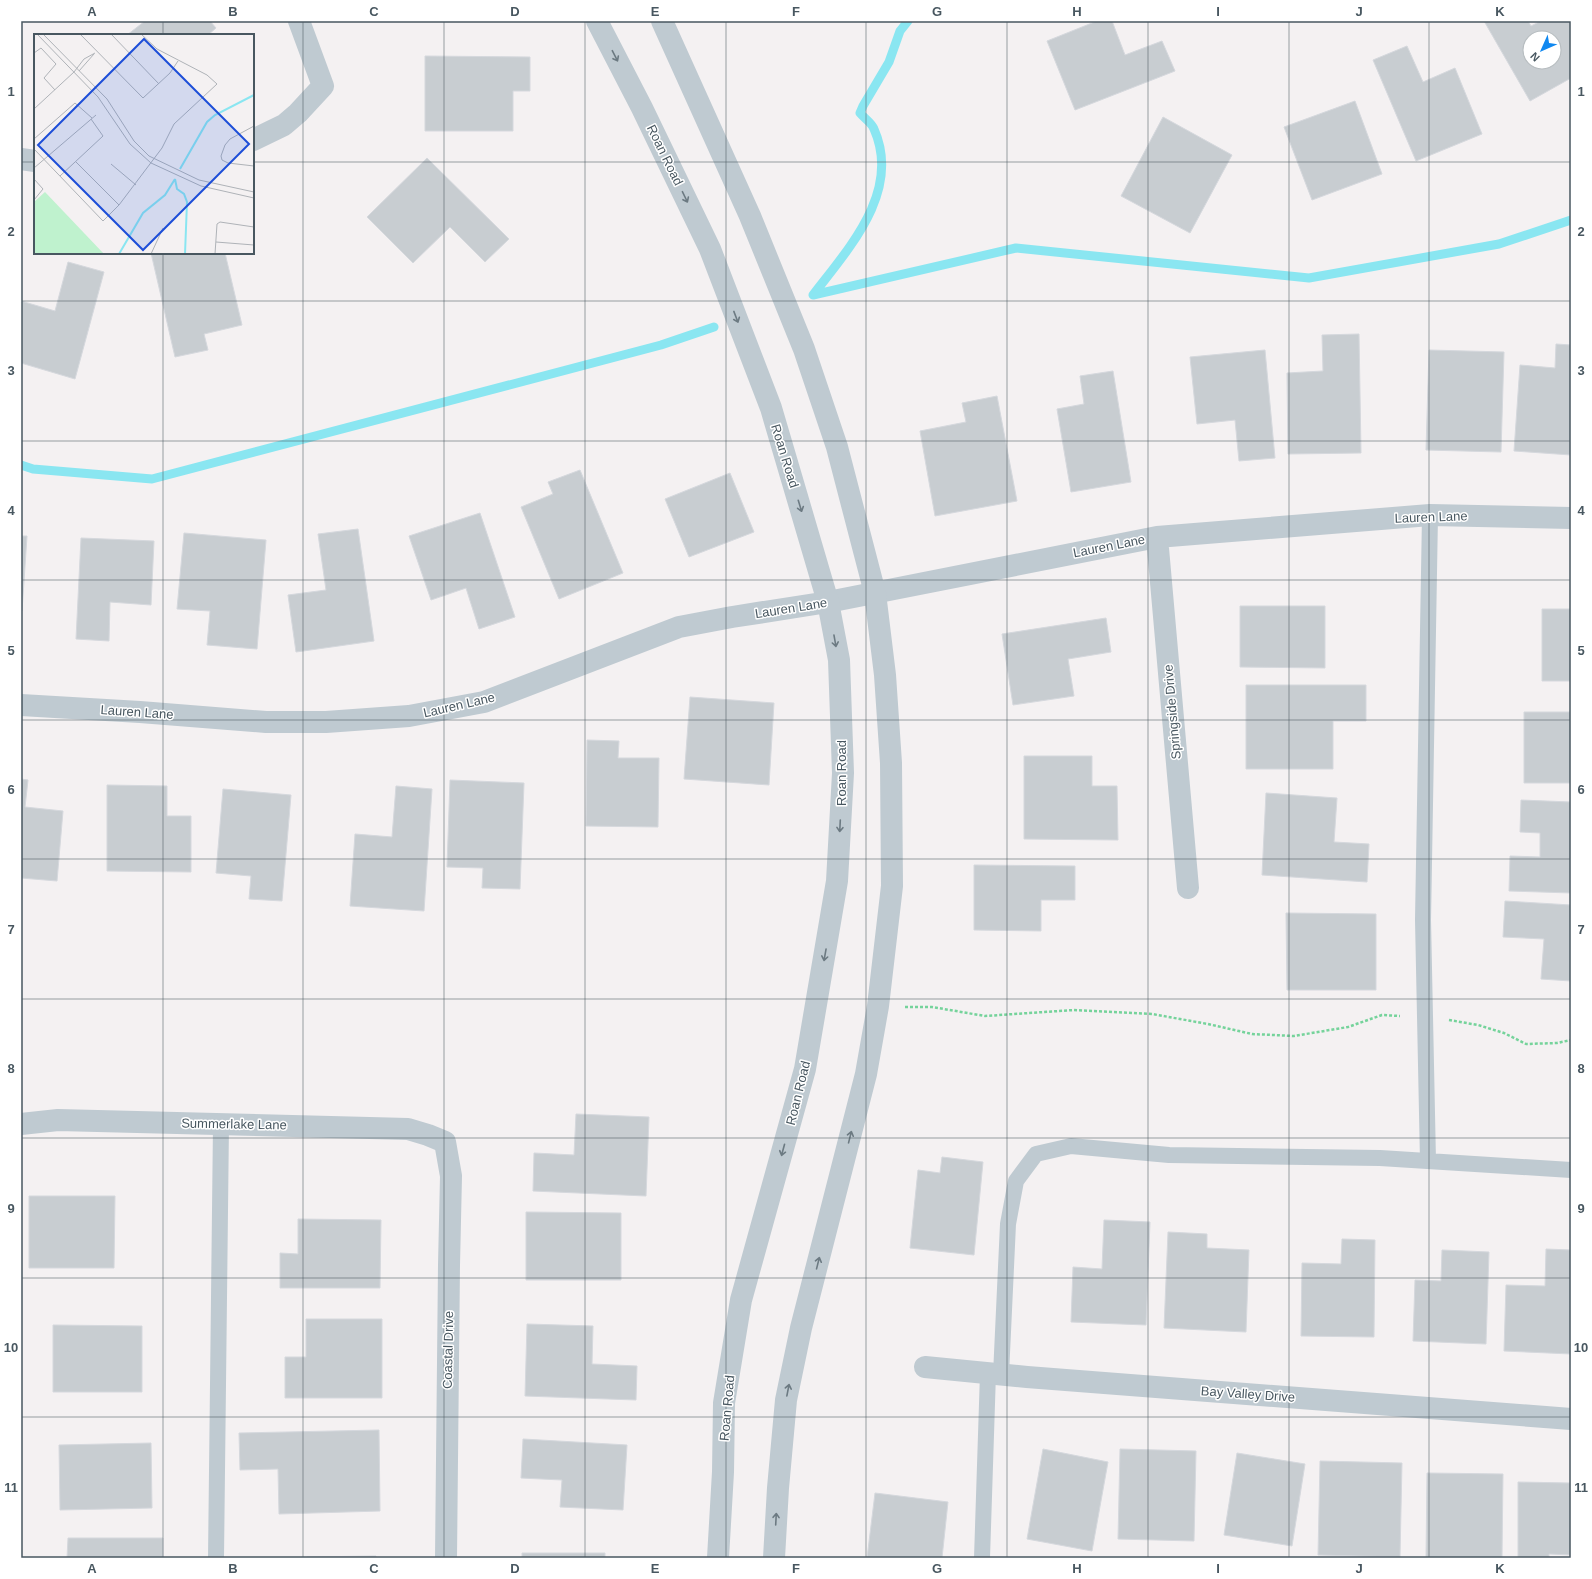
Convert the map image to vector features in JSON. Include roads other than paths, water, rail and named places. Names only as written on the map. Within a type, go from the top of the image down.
[{"type":"street","points":[[254,140],[284,125],[298,113],[323,86],[299,21]]},
{"type":"street","name":"Roan Road","points":[[597,21],[642,108],[710,249],[771,408],[828,602],[839,660],[843,773],[837,881],[805,1070],[741,1300],[724,1403],[723,1472],[718,1558]]},
{"type":"street","points":[[662,21],[750,216],[804,349],[837,447],[875,593],[885,675],[891,770],[892,886],[878,1006],[866,1074],[801,1328],[786,1400],[778,1488],[774,1558]]},
{"type":"street","points":[[21,158],[34,161]]},
{"type":"street","name":"Lauren Lane","points":[[21,705],[140,712],[266,722],[326,722],[409,716],[484,702],[680,627],[828,602],[1157,537],[1430,515],[1571,518]]},
{"type":"street","name":"Springside Drive","points":[[1157,537],[1188,888]]},
{"type":"street","name":"Summerlake Lane","points":[[21,1124],[58,1120],[408,1128],[445,1142]]},
{"type":"street","name":"Coastal Drive","points":[[445,1142],[451,1176],[446,1558]]},
{"type":"street","name":"Bay Valley Drive","points":[[925,1367],[994,1374],[1571,1419]]},
{"type":"lane","points":[[1428,1161],[1423,920],[1430,515]]},
{"type":"lane","points":[[216,1558],[221,1124]]},
{"type":"lane","points":[[982,1558],[994,1374],[1008,1224],[1016,1181],[1036,1154],[1071,1146],[1169,1155],[1380,1158],[1571,1170]]},
{"type":"waterway","points":[[813,295],[855,239],[867,218],[876,197],[881,175],[881,152],[873,127],[860,113],[889,62],[900,31],[908,21]]},
{"type":"waterway","points":[[813,295],[1016,248],[1309,278],[1499,244],[1571,220]]},
{"type":"waterway","points":[[21,465],[33,469],[152,479],[661,345],[714,327]]}]
